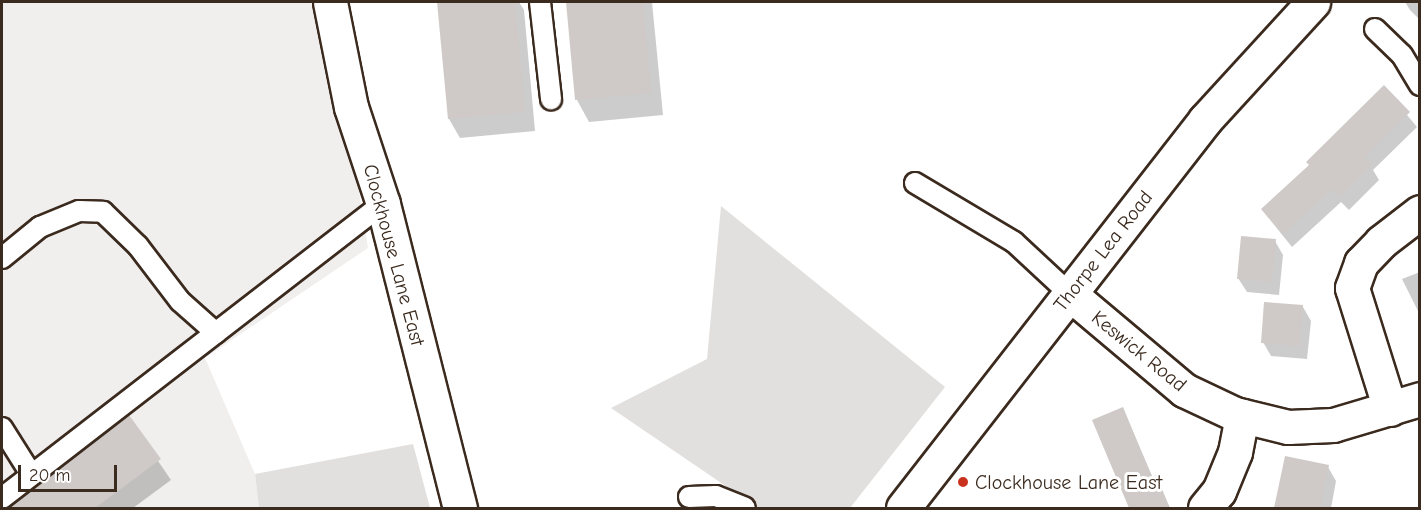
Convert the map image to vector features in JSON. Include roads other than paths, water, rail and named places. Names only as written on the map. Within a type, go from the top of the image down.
[{"type":"street","name":"Clockhouse Lane East","points":[[330,2],[351,107],[382,204],[460,508]]},
{"type":"street","name":"Thorpe Lea Road","points":[[903,508],[1205,120],[1313,2]]},
{"type":"street","points":[[1405,404],[1352,288],[1361,263],[1381,242],[1419,212]]},
{"type":"street","name":"Keswick Road","points":[[1070,294],[1184,390],[1242,416],[1288,427],[1333,425],[1405,404]]},
{"type":"street","points":[[1205,508],[1219,491],[1234,452],[1242,416]]},
{"type":"lane","points":[[540,2],[551,99]]},
{"type":"lane","points":[[1375,29],[1402,55],[1419,85]]},
{"type":"lane","points":[[915,183],[1014,242],[1070,294]]},
{"type":"lane","points":[[2,498],[382,204]]},
{"type":"lane","points":[[2,258],[40,227],[79,210],[103,212],[138,246],[180,301],[216,333]]},
{"type":"lane","points":[[2,428],[31,474]]},
{"type":"lane","points":[[689,497],[716,496],[744,508]]},
{"type":"place","name":"Clockhouse Lane East","points":[[963,482]]}]
